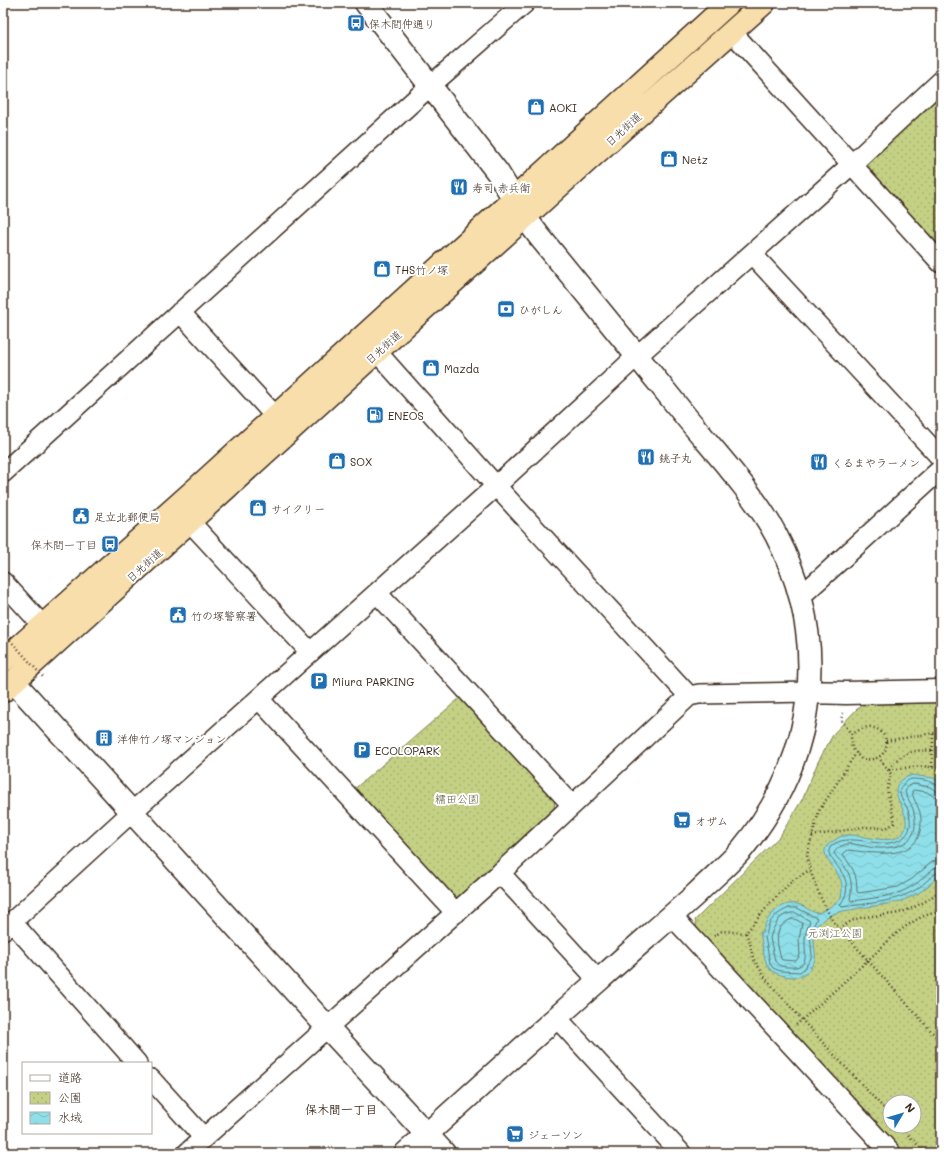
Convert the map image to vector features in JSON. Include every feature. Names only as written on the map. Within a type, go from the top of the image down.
[{"type":"highway","name":"日光街道","points":[[9,686],[525,217],[764,3]]},
{"type":"highway","name":"日光街道","points":[[3,661],[275,416],[723,5]]},
{"type":"street","points":[[366,3],[498,173],[525,217],[539,236],[738,480],[762,512],[776,534],[790,565],[801,596],[808,632],[810,672],[804,722],[797,750],[787,777],[759,826],[740,850],[722,870],[672,916],[598,980],[406,1153]]},
{"type":"street","points":[[3,473],[430,86],[525,3]]},
{"type":"street","points":[[732,32],[941,263]]},
{"type":"street","points":[[136,1062],[7,926],[496,486],[637,356],[851,165],[941,81]]},
{"type":"street","points":[[752,254],[941,458]]},
{"type":"street","points":[[180,312],[275,416]]},
{"type":"street","points":[[377,352],[496,486],[689,696]]},
{"type":"street","points":[[801,596],[941,469]]},
{"type":"street","points":[[176,506],[310,652]]},
{"type":"street","points":[[3,582],[42,626]]},
{"type":"street","points":[[377,593],[572,805]]},
{"type":"street","points":[[9,686],[132,812],[328,1028],[444,1153]]},
{"type":"street","points":[[187,1153],[500,873],[689,696],[699,694],[941,691]]},
{"type":"street","points":[[259,699],[456,913]]},
{"type":"street","points":[[500,873],[598,980]]},
{"type":"street","points":[[672,916],[891,1153]]},
{"type":"street","points":[[557,1018],[681,1153]]},
{"type":"street","points":[[152,1079],[204,1138]]},
{"type":"path","points":[[10,640],[43,677]]},
{"type":"path","points":[[845,707],[841,719],[851,734],[852,748],[861,759],[874,760],[879,758],[887,745],[881,732],[871,727],[866,727],[851,734]]},
{"type":"path","points":[[932,767],[934,751],[933,733]]},
{"type":"path","points":[[886,741],[941,733]]},
{"type":"path","points":[[889,770],[898,758],[908,753],[925,750],[934,751]]},
{"type":"path","points":[[856,753],[819,811],[807,855],[810,870],[832,920],[941,1042]]},
{"type":"path","points":[[812,836],[864,827],[886,828],[895,823],[887,790],[892,774],[879,758]]},
{"type":"path","points":[[889,770],[916,766],[932,767],[941,770]]},
{"type":"path","points":[[746,933],[770,903],[793,880],[810,870]]},
{"type":"path","points":[[840,930],[844,925],[854,919],[897,913],[915,907],[941,890]]},
{"type":"path","points":[[790,1029],[918,918],[932,912],[941,912]]},
{"type":"path","points":[[699,945],[722,931],[746,933]]},
{"type":"path","points":[[746,933],[753,958],[766,979],[882,1106]]},
{"type":"path","points":[[907,1134],[925,1153]]},
{"type":"green space","points":[[941,95],[941,253],[870,175],[867,163]]},
{"type":"green space","name":"糯田公園","points":[[461,697],[555,799],[554,809],[465,895],[450,899],[352,791]]},
{"type":"green space","name":"元渕江公園","points":[[871,702],[941,702],[941,1153],[900,1153],[701,946],[695,920],[780,836],[803,798],[818,762],[834,733],[857,709]]},
{"type":"water","points":[[911,775],[934,778],[941,784],[941,873],[923,890],[905,900],[842,911],[827,917],[820,923],[815,931],[815,960],[806,974],[793,977],[777,974],[767,965],[760,932],[763,932],[764,926],[770,916],[785,905],[791,904],[797,904],[819,913],[829,908],[841,898],[841,881],[828,861],[825,852],[826,847],[837,838],[845,835],[888,840],[900,836],[906,827],[906,818],[896,791],[897,786],[902,780]]},
{"type":"place","name":"保木間仲通り","points":[[356,23]]},
{"type":"place","name":"AOKI","points":[[536,107]]},
{"type":"place","name":"Netz","points":[[669,159]]},
{"type":"place","name":"寿司 赤兵衛","points":[[459,187]]},
{"type":"place","name":"THS竹ノ塚","points":[[382,269]]},
{"type":"place","name":"ひがしん","points":[[506,309]]},
{"type":"place","name":"Mazda","points":[[431,368]]},
{"type":"place","name":"ENEOS","points":[[375,415]]},
{"type":"place","name":"銚子丸","points":[[646,457]]},
{"type":"place","name":"SOX","points":[[337,461]]},
{"type":"place","name":"くるまやラーメン","points":[[819,462]]},
{"type":"place","name":"サイクリー","points":[[258,508]]},
{"type":"place","name":"足立北郵便局","points":[[81,516]]},
{"type":"place","name":"保木間一丁目","points":[[110,544]]},
{"type":"place","name":"竹の塚警察署","points":[[178,615]]},
{"type":"place","name":"Miura PARKING","points":[[319,681]]},
{"type":"place","name":"洋伸竹ノ塚マンション","points":[[104,738]]},
{"type":"place","name":"ECOLOPARK","points":[[362,750]]},
{"type":"place","name":"オザム","points":[[682,820]]},
{"type":"place","name":"ジェーソン","points":[[515,1134]]},
{"type":"district","name":"保木間一丁目","points":[[341,1109]]}]
